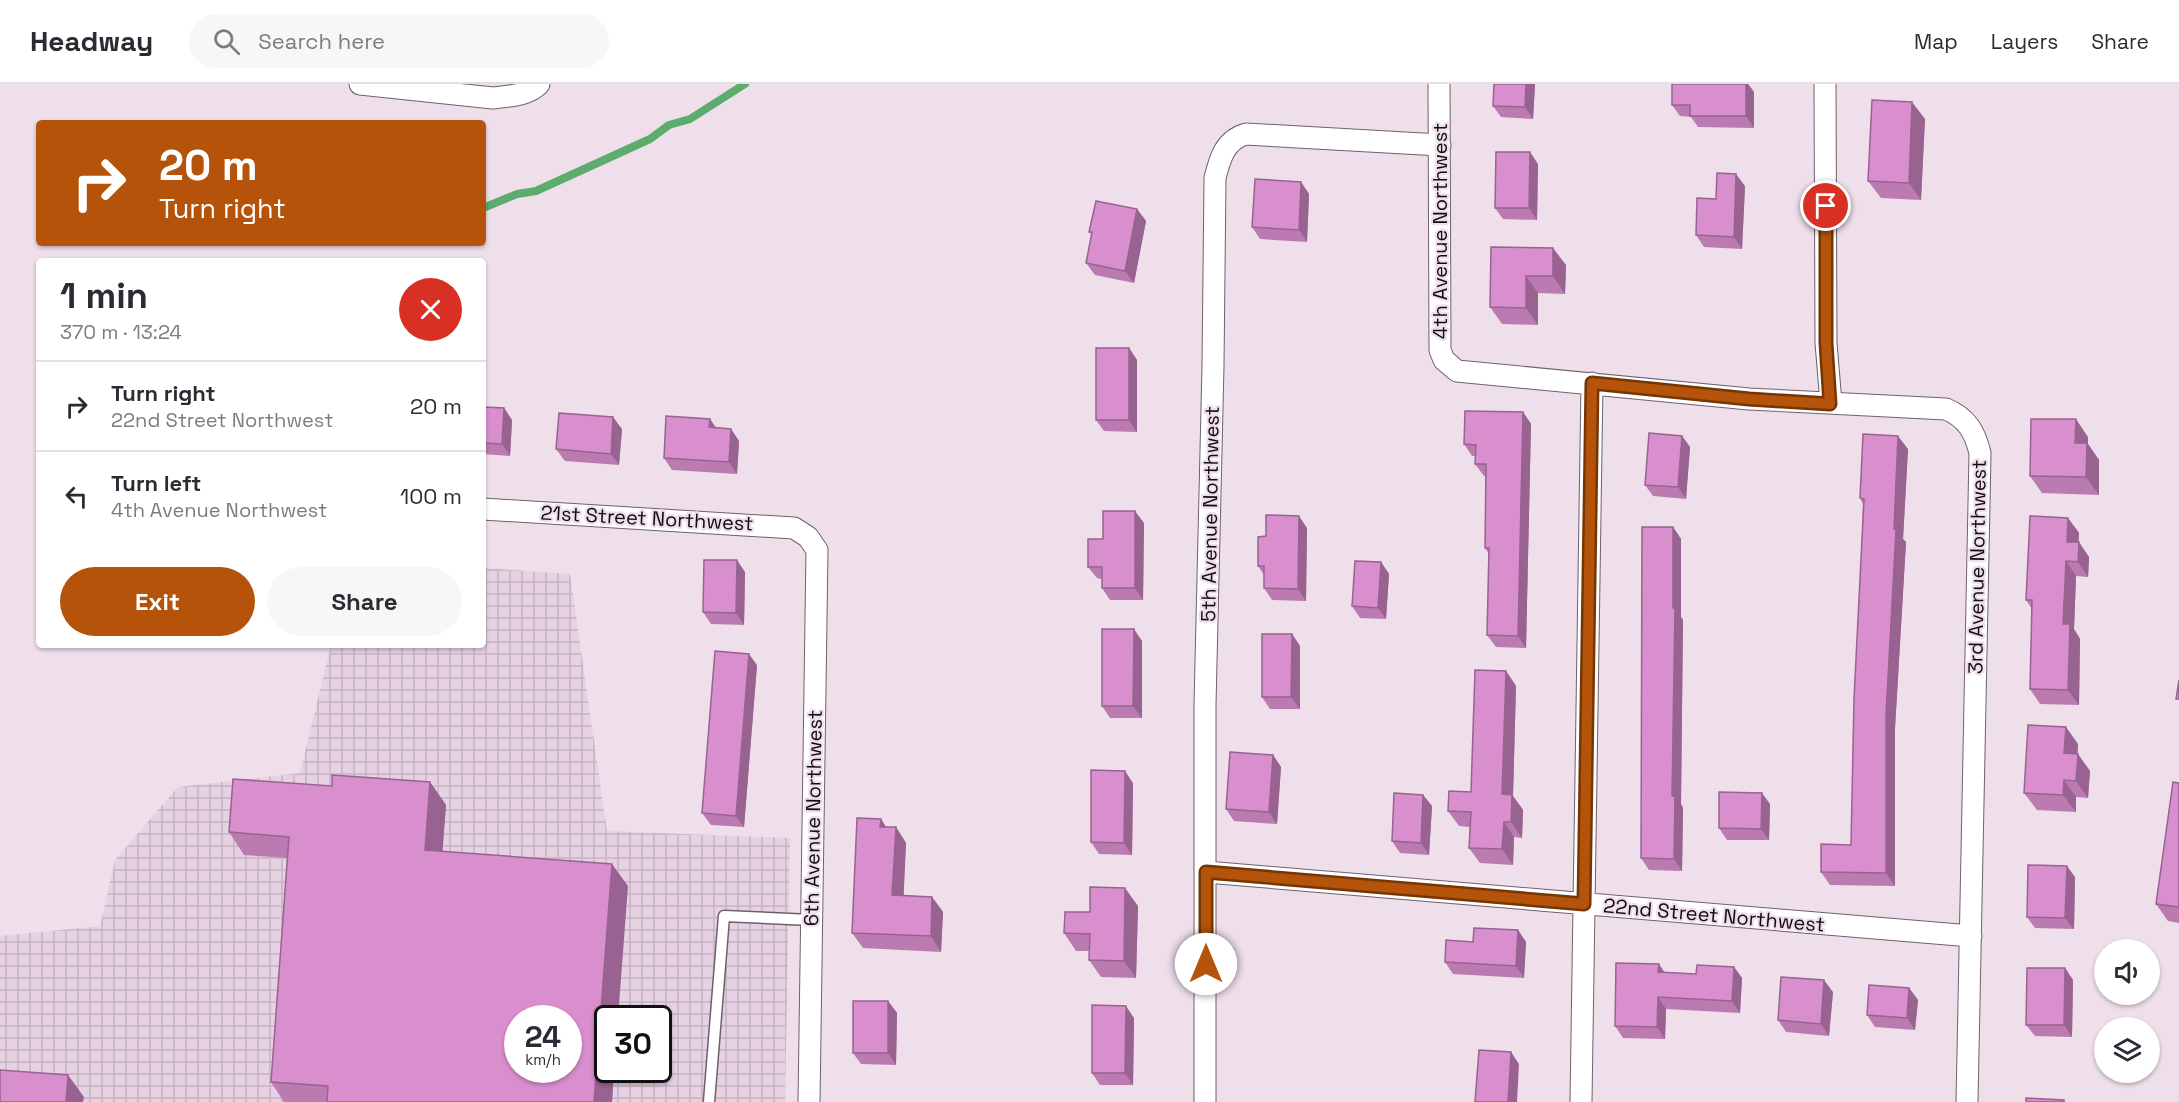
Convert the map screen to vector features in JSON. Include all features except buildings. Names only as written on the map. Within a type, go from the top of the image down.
[{"type":"street","points":[[360,84],[493,98],[514,96],[537,86]]},
{"type":"street","name":"4th Avenue Northwest","points":[[1439,84],[1440,350],[1444,360],[1457,371],[1592,383]]},
{"type":"street","points":[[1581,1102],[1592,383],[1749,399],[1830,404],[1826,343],[1825,84]]},
{"type":"street","name":"5th Avenue Northwest","points":[[1205,1102],[1205,705],[1215,178],[1220,160],[1229,142],[1246,134],[1440,146]]},
{"type":"street","name":"3rd Avenue Northwest","points":[[1830,404],[1946,409],[1965,421],[1977,440],[1980,453],[1967,1102]]},
{"type":"street","name":"21st Street Northwest","points":[[486,509],[794,528],[808,537]]},
{"type":"street","name":"6th Avenue Northwest","points":[[808,537],[817,550],[809,1102]]},
{"type":"street","name":"22nd Street Northwest","points":[[1206,872],[1971,936]]},
{"type":"lane","points":[[709,1102],[724,916],[811,920]]},
{"type":"shaded area","points":[[486,568],[570,574],[607,831],[790,838],[785,1102],[0,1102],[0,936],[100,926],[115,860],[178,787],[300,773],[330,648],[486,648]]},
{"type":"waterway","points":[[486,207],[517,194],[536,191],[650,139],[669,125],[690,119],[745,84]]},
{"type":"route","points":[[1206,964],[1206,872],[1584,904],[1592,383],[1749,399],[1830,404],[1826,343],[1826,206]]}]
